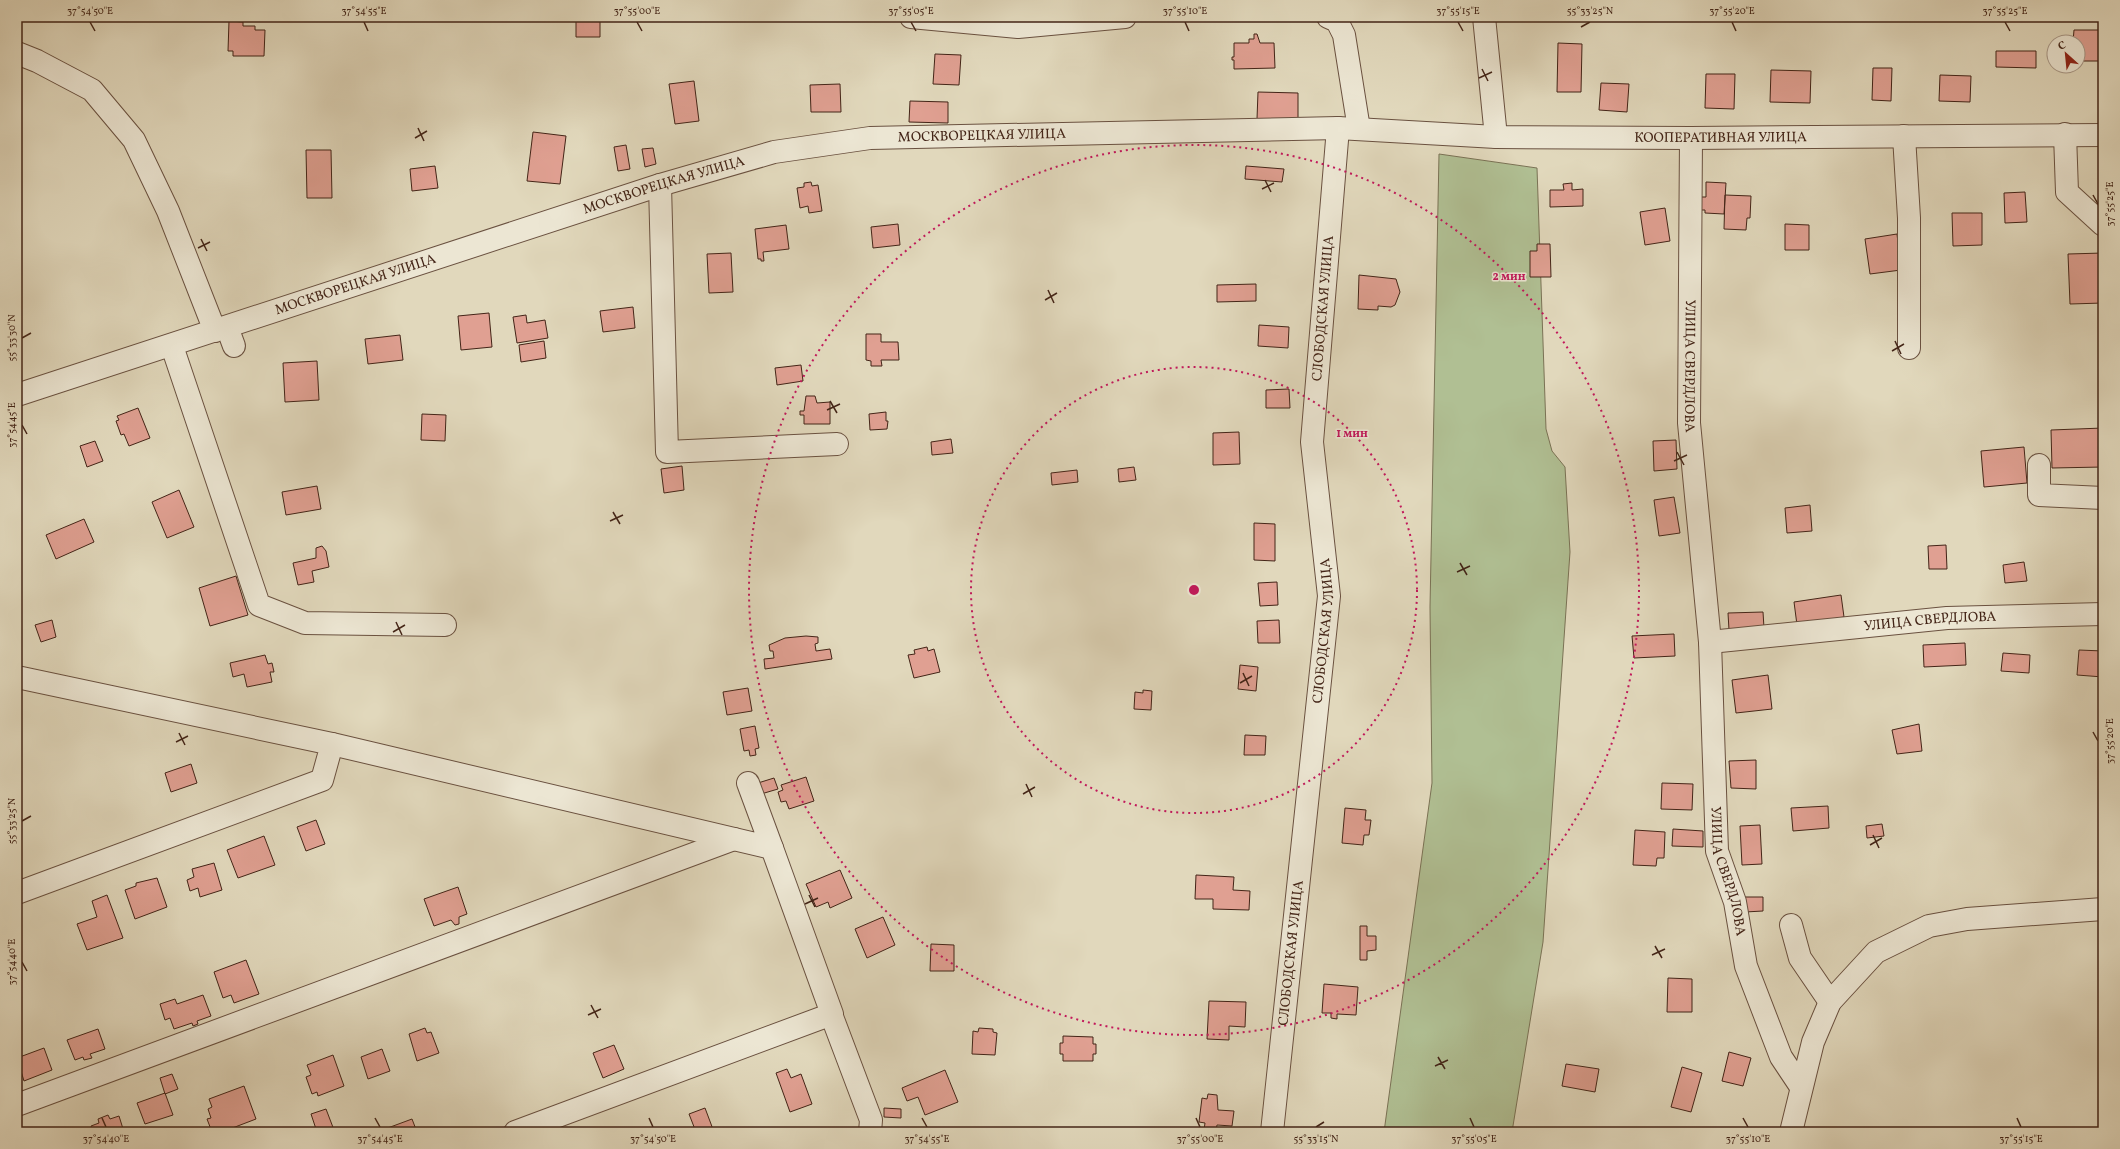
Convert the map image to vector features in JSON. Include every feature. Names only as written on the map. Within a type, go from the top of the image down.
[{"type":"street","points":[[911,17],[1018,28],[1126,17]]},
{"type":"street","name":"СЛОБОДСКАЯ УЛИЦА","points":[[1272,1132],[1329,596],[1312,442],[1348,129],[1344,35],[1337,21],[1328,17]]},
{"type":"street","points":[[1484,17],[1496,138]]},
{"type":"street","points":[[17,53],[37,61],[92,90],[134,140],[225,335]]},
{"type":"street","name":"КООПЕРАТИВНАЯ УЛИЦА","points":[[1348,129],[1496,138],[2103,135]]},
{"type":"street","name":"МОСКВОРЕЦКАЯ УЛИЦА","points":[[17,395],[172,346],[225,335],[660,185],[774,152],[870,138],[1348,129]]},
{"type":"street","points":[[2065,134],[2067,192],[2103,225]]},
{"type":"street","points":[[1904,136],[1909,218],[1909,348]]},
{"type":"street","name":"УЛИЦА СВЕРДЛОВА","points":[[1691,138],[1689,424],[1710,642],[1717,851],[1735,902],[1746,966],[1781,1057],[1801,1087]]},
{"type":"street","points":[[660,185],[667,452],[837,444]]},
{"type":"street","points":[[172,346],[259,606],[305,623],[445,625]]},
{"type":"street","points":[[2039,465],[2039,495],[2103,498]]},
{"type":"street","name":"УЛИЦА СВЕРДЛОВА","points":[[1710,642],[1947,618],[2103,614]]},
{"type":"street","points":[[17,677],[332,744],[772,848]]},
{"type":"street","points":[[17,893],[322,780],[332,744]]},
{"type":"street","points":[[748,783],[831,1014],[871,1120],[870,1132]]},
{"type":"street","points":[[17,1105],[734,840]]},
{"type":"street","points":[[1791,1132],[1813,1042],[1830,1002],[1876,952],[1929,926],[1967,919],[2103,910]]},
{"type":"street","points":[[1792,925],[1800,958],[1830,1002]]},
{"type":"street","points":[[515,1132],[831,1014]]},
{"type":"green space","points":[[1439,154],[1537,168],[1546,429],[1552,451],[1565,467],[1570,552],[1543,942],[1512,1132],[1384,1132],[1432,783],[1430,607]]},
{"type":"building","points":[[576,20],[600,20],[600,37],[576,37]]},
{"type":"building","points":[[229,21],[243,22],[243,26],[255,26],[255,30],[265,30],[264,56],[233,56],[233,51],[228,51]]},
{"type":"building","points":[[2074,30],[2103,30],[2103,61],[2086,61],[2086,34],[2074,34]]},
{"type":"building","points":[[1254,34],[1257,34],[1260,43],[1274,43],[1275,68],[1234,69],[1234,60],[1232,60],[1232,57],[1234,57],[1234,43],[1249,43],[1249,39],[1254,39]]},
{"type":"building","points":[[1558,43],[1582,44],[1581,92],[1557,92]]},
{"type":"building","points":[[1996,51],[2036,51],[2036,68],[1996,67]]},
{"type":"building","points":[[935,54],[961,55],[959,85],[933,84]]},
{"type":"building","points":[[1873,68],[1892,68],[1891,101],[1872,100]]},
{"type":"building","points":[[1771,70],[1811,71],[1810,103],[1770,102]]},
{"type":"building","points":[[1706,74],[1735,74],[1734,109],[1705,108]]},
{"type":"building","points":[[1940,75],[1971,76],[1970,102],[1939,101]]},
{"type":"building","points":[[694,81],[699,121],[675,124],[669,84]]},
{"type":"building","points":[[1601,83],[1629,84],[1627,112],[1599,110]]},
{"type":"building","points":[[840,84],[841,112],[811,112],[810,85]]},
{"type":"building","points":[[1258,92],[1298,93],[1298,120],[1257,119]]},
{"type":"building","points":[[910,101],[948,102],[948,123],[909,122]]},
{"type":"building","points":[[533,132],[566,136],[560,184],[527,181]]},
{"type":"building","points":[[626,145],[630,169],[618,171],[614,147]]},
{"type":"building","points":[[653,148],[656,164],[645,167],[642,149]]},
{"type":"building","points":[[306,150],[331,150],[332,198],[307,198]]},
{"type":"building","points":[[435,166],[438,188],[412,191],[410,169]]},
{"type":"building","points":[[1246,166],[1284,169],[1282,182],[1245,179]]},
{"type":"building","points":[[811,182],[812,186],[818,185],[822,211],[809,213],[808,206],[800,208],[797,188],[804,187],[804,183]]},
{"type":"building","points":[[1706,182],[1726,183],[1724,214],[1705,213],[1705,210],[1699,210],[1700,197],[1706,197]]},
{"type":"building","points":[[1572,183],[1572,190],[1583,189],[1583,206],[1550,207],[1550,190],[1564,190],[1563,184]]},
{"type":"building","points":[[2025,192],[2027,222],[2005,223],[2004,193]]},
{"type":"building","points":[[1725,195],[1751,196],[1750,218],[1747,218],[1746,230],[1724,229]]},
{"type":"building","points":[[1665,208],[1670,241],[1645,245],[1640,212]]},
{"type":"building","points":[[1952,213],[1982,213],[1982,245],[1953,246]]},
{"type":"building","points":[[898,224],[900,245],[873,248],[871,227]]},
{"type":"building","points":[[1785,224],[1809,225],[1809,250],[1785,250]]},
{"type":"building","points":[[786,225],[789,249],[763,252],[764,261],[758,259],[755,229]]},
{"type":"building","points":[[1897,234],[1901,270],[1870,274],[1865,239]]},
{"type":"building","points":[[1537,244],[1550,244],[1551,277],[1530,277],[1530,251],[1537,251]]},
{"type":"building","points":[[731,253],[733,292],[709,293],[707,254]]},
{"type":"building","points":[[2103,253],[2103,303],[2070,304],[2068,254]]},
{"type":"building","points":[[1359,275],[1396,279],[1400,292],[1395,305],[1391,307],[1378,306],[1378,310],[1358,309]]},
{"type":"building","points":[[1256,284],[1256,301],[1217,302],[1217,285]]},
{"type":"building","points":[[633,307],[635,328],[603,332],[600,311]]},
{"type":"building","points":[[489,313],[492,347],[461,350],[458,316]]},
{"type":"building","points":[[526,315],[527,323],[545,320],[548,338],[517,343],[513,317]]},
{"type":"building","points":[[1259,325],[1289,327],[1288,348],[1258,346]]},
{"type":"building","points":[[866,334],[881,334],[881,342],[898,342],[899,360],[881,360],[882,366],[871,366],[871,361],[866,360]]},
{"type":"building","points":[[400,335],[403,360],[368,364],[365,339]]},
{"type":"building","points":[[544,341],[546,358],[521,362],[519,345]]},
{"type":"building","points":[[317,361],[319,400],[285,402],[283,363]]},
{"type":"building","points":[[801,365],[803,381],[777,385],[775,368]]},
{"type":"building","points":[[1289,389],[1290,408],[1266,408],[1266,390]]},
{"type":"building","points":[[806,396],[815,396],[817,403],[830,402],[830,424],[804,424],[804,415],[800,415],[800,411],[804,411]]},
{"type":"building","points":[[138,408],[150,438],[129,446],[124,434],[121,435],[116,421],[119,420],[117,416]]},
{"type":"building","points":[[886,412],[886,421],[888,421],[887,429],[870,430],[869,414]]},
{"type":"building","points":[[422,414],[446,415],[445,441],[421,440]]},
{"type":"building","points":[[2103,428],[2103,467],[2052,468],[2051,430]]},
{"type":"building","points":[[1239,432],[1240,464],[1213,465],[1213,433]]},
{"type":"building","points":[[951,439],[953,453],[932,455],[931,442]]},
{"type":"building","points":[[1676,440],[1677,469],[1654,471],[1653,441]]},
{"type":"building","points":[[95,441],[103,461],[87,467],[80,446]]},
{"type":"building","points":[[2024,447],[2027,483],[1984,487],[1981,451]]},
{"type":"building","points":[[682,466],[684,490],[664,493],[661,469]]},
{"type":"building","points":[[1134,467],[1136,480],[1119,482],[1118,469]]},
{"type":"building","points":[[1077,470],[1078,482],[1052,485],[1051,473]]},
{"type":"building","points":[[317,486],[321,509],[286,515],[282,492]]},
{"type":"building","points":[[179,490],[194,527],[167,538],[152,502]]},
{"type":"building","points":[[1674,497],[1680,533],[1659,536],[1654,500]]},
{"type":"building","points":[[1810,505],[1812,531],[1787,533],[1785,508]]},
{"type":"building","points":[[84,519],[94,542],[56,559],[46,535]]},
{"type":"building","points":[[1254,523],[1275,524],[1275,561],[1254,560]]},
{"type":"building","points":[[1946,545],[1947,569],[1929,569],[1928,546]]},
{"type":"building","points":[[322,546],[326,551],[329,567],[312,571],[314,582],[298,585],[293,563],[316,558],[316,548]]},
{"type":"building","points":[[2024,562],[2027,581],[2005,583],[2003,565]]},
{"type":"building","points":[[236,576],[248,615],[210,626],[199,588]]},
{"type":"building","points":[[1277,582],[1278,605],[1260,606],[1258,583]]},
{"type":"building","points":[[1841,595],[1844,617],[1797,625],[1794,602]]},
{"type":"building","points":[[1763,612],[1764,628],[1729,630],[1728,613]]},
{"type":"building","points":[[52,620],[56,637],[41,642],[35,625]]},
{"type":"building","points":[[1279,620],[1280,643],[1258,643],[1257,621]]},
{"type":"building","points":[[1674,634],[1675,656],[1634,658],[1632,636]]},
{"type":"building","points":[[806,636],[818,637],[818,643],[815,644],[816,651],[830,649],[832,659],[765,669],[764,659],[774,658],[773,651],[770,651],[769,645],[785,638]]},
{"type":"building","points":[[1965,643],[1966,665],[1924,667],[1923,645]]},
{"type":"building","points":[[927,647],[928,651],[934,649],[940,672],[914,678],[908,655],[915,654],[914,650]]},
{"type":"building","points":[[2079,650],[2103,651],[2103,677],[2077,675]]},
{"type":"building","points":[[2003,653],[2030,655],[2029,673],[2001,671]]},
{"type":"building","points":[[265,655],[268,664],[272,663],[274,672],[270,672],[272,682],[247,687],[244,674],[233,677],[230,663]]},
{"type":"building","points":[[1240,665],[1258,667],[1256,691],[1238,689]]},
{"type":"building","points":[[1768,675],[1772,709],[1736,713],[1732,680]]},
{"type":"building","points":[[748,688],[752,711],[727,715],[723,692]]},
{"type":"building","points":[[1143,690],[1152,691],[1151,710],[1134,709],[1135,692],[1143,693]]},
{"type":"building","points":[[1919,724],[1922,751],[1897,754],[1892,730]]},
{"type":"building","points":[[755,726],[759,748],[755,749],[756,755],[750,756],[749,750],[744,751],[740,729]]},
{"type":"building","points":[[1245,735],[1266,736],[1265,755],[1244,755]]},
{"type":"building","points":[[1756,760],[1756,789],[1731,788],[1729,761]]},
{"type":"building","points":[[191,764],[197,783],[171,792],[165,773]]},
{"type":"building","points":[[806,777],[814,801],[789,809],[786,801],[781,802],[778,792],[783,790],[781,785]]},
{"type":"building","points":[[774,778],[778,789],[761,794],[758,783]]},
{"type":"building","points":[[1662,783],[1693,784],[1692,810],[1661,809]]},
{"type":"building","points":[[1828,806],[1829,828],[1793,831],[1791,808]]},
{"type":"building","points":[[1345,808],[1366,810],[1365,820],[1371,820],[1369,835],[1364,835],[1363,845],[1342,843]]},
{"type":"building","points":[[316,820],[325,844],[306,851],[297,827]]},
{"type":"building","points":[[1882,824],[1884,836],[1867,838],[1866,826]]},
{"type":"building","points":[[1760,825],[1762,864],[1742,865],[1740,826]]},
{"type":"building","points":[[1673,829],[1703,831],[1703,847],[1672,846]]},
{"type":"building","points":[[1635,830],[1665,832],[1664,858],[1657,858],[1656,866],[1633,865]]},
{"type":"building","points":[[264,836],[275,865],[238,878],[227,850]]},
{"type":"building","points":[[214,863],[222,890],[200,897],[198,888],[190,891],[187,880],[194,877],[192,869]]},
{"type":"building","points":[[840,870],[852,898],[830,908],[828,902],[816,907],[806,884]]},
{"type":"building","points":[[1196,875],[1234,877],[1233,890],[1250,891],[1249,910],[1213,909],[1213,899],[1195,899]]},
{"type":"building","points":[[157,878],[167,907],[135,919],[125,890],[136,886],[136,883]]},
{"type":"building","points":[[458,887],[467,914],[459,917],[459,924],[455,925],[451,920],[434,926],[424,899]]},
{"type":"building","points":[[107,895],[123,938],[87,950],[77,924],[97,917],[92,901]]},
{"type":"building","points":[[1744,897],[1763,897],[1763,911],[1745,912]]},
{"type":"building","points":[[883,917],[895,945],[867,958],[855,929]]},
{"type":"building","points":[[1360,926],[1367,926],[1367,936],[1376,936],[1376,950],[1367,951],[1367,960],[1360,960]]},
{"type":"building","points":[[931,944],[954,945],[954,971],[930,971]]},
{"type":"building","points":[[246,960],[259,994],[234,1003],[231,995],[223,998],[214,972]]},
{"type":"building","points":[[1668,978],[1692,979],[1692,1012],[1667,1012]]},
{"type":"building","points":[[1324,984],[1358,987],[1356,1015],[1337,1014],[1337,1019],[1331,1018],[1331,1013],[1322,1013]]},
{"type":"building","points":[[203,995],[211,1016],[197,1021],[198,1024],[193,1026],[192,1023],[174,1029],[170,1018],[165,1020],[160,1004],[175,999],[177,1004]]},
{"type":"building","points":[[1209,1001],[1246,1002],[1245,1027],[1229,1026],[1229,1040],[1207,1039]]},
{"type":"building","points":[[425,1028],[427,1033],[431,1032],[439,1053],[417,1061],[409,1034]]},
{"type":"building","points":[[979,1028],[993,1029],[993,1032],[997,1033],[995,1055],[972,1054],[973,1031],[978,1032]]},
{"type":"building","points":[[98,1029],[105,1049],[90,1054],[92,1058],[84,1060],[83,1057],[75,1060],[67,1040]]},
{"type":"building","points":[[1063,1036],[1093,1037],[1093,1044],[1096,1044],[1096,1054],[1093,1054],[1093,1061],[1063,1061],[1063,1054],[1060,1054],[1060,1043],[1063,1043]]},
{"type":"building","points":[[614,1045],[624,1069],[603,1078],[593,1053]]},
{"type":"building","points":[[44,1048],[52,1070],[24,1081],[17,1058]]},
{"type":"building","points":[[382,1049],[390,1071],[368,1079],[361,1057]]},
{"type":"building","points":[[1729,1052],[1751,1058],[1743,1086],[1722,1081]]},
{"type":"building","points":[[333,1055],[344,1086],[318,1096],[317,1092],[312,1094],[306,1077],[311,1075],[307,1065]]},
{"type":"building","points":[[1566,1064],[1599,1069],[1595,1092],[1562,1086]]},
{"type":"building","points":[[1682,1067],[1702,1073],[1691,1112],[1671,1107]]},
{"type":"building","points":[[787,1069],[791,1078],[801,1074],[812,1104],[790,1112],[776,1073]]},
{"type":"building","points":[[945,1070],[958,1102],[925,1115],[918,1097],[907,1101],[902,1088]]},
{"type":"building","points":[[172,1074],[178,1089],[165,1094],[160,1078]]},
{"type":"building","points":[[244,1086],[256,1119],[222,1132],[212,1132],[207,1119],[211,1118],[208,1109],[212,1107],[209,1099]]},
{"type":"building","points":[[165,1093],[173,1115],[145,1124],[137,1103]]},
{"type":"building","points":[[1208,1094],[1217,1095],[1218,1110],[1234,1111],[1232,1126],[1217,1125],[1216,1131],[1204,1130],[1205,1123],[1199,1122],[1202,1098],[1207,1099]]},
{"type":"building","points":[[705,1108],[714,1132],[696,1132],[689,1114]]},
{"type":"building","points":[[884,1108],[901,1109],[901,1118],[884,1117]]},
{"type":"building","points":[[326,1109],[334,1130],[317,1132],[311,1114]]},
{"type":"building","points":[[108,1115],[110,1119],[119,1116],[124,1132],[93,1132],[91,1126],[99,1123],[98,1119]]},
{"type":"building","points":[[412,1119],[417,1132],[386,1132],[385,1129]]},
{"type":"building","points":[[2103,1129],[2103,1132],[1919,1132]]}]
